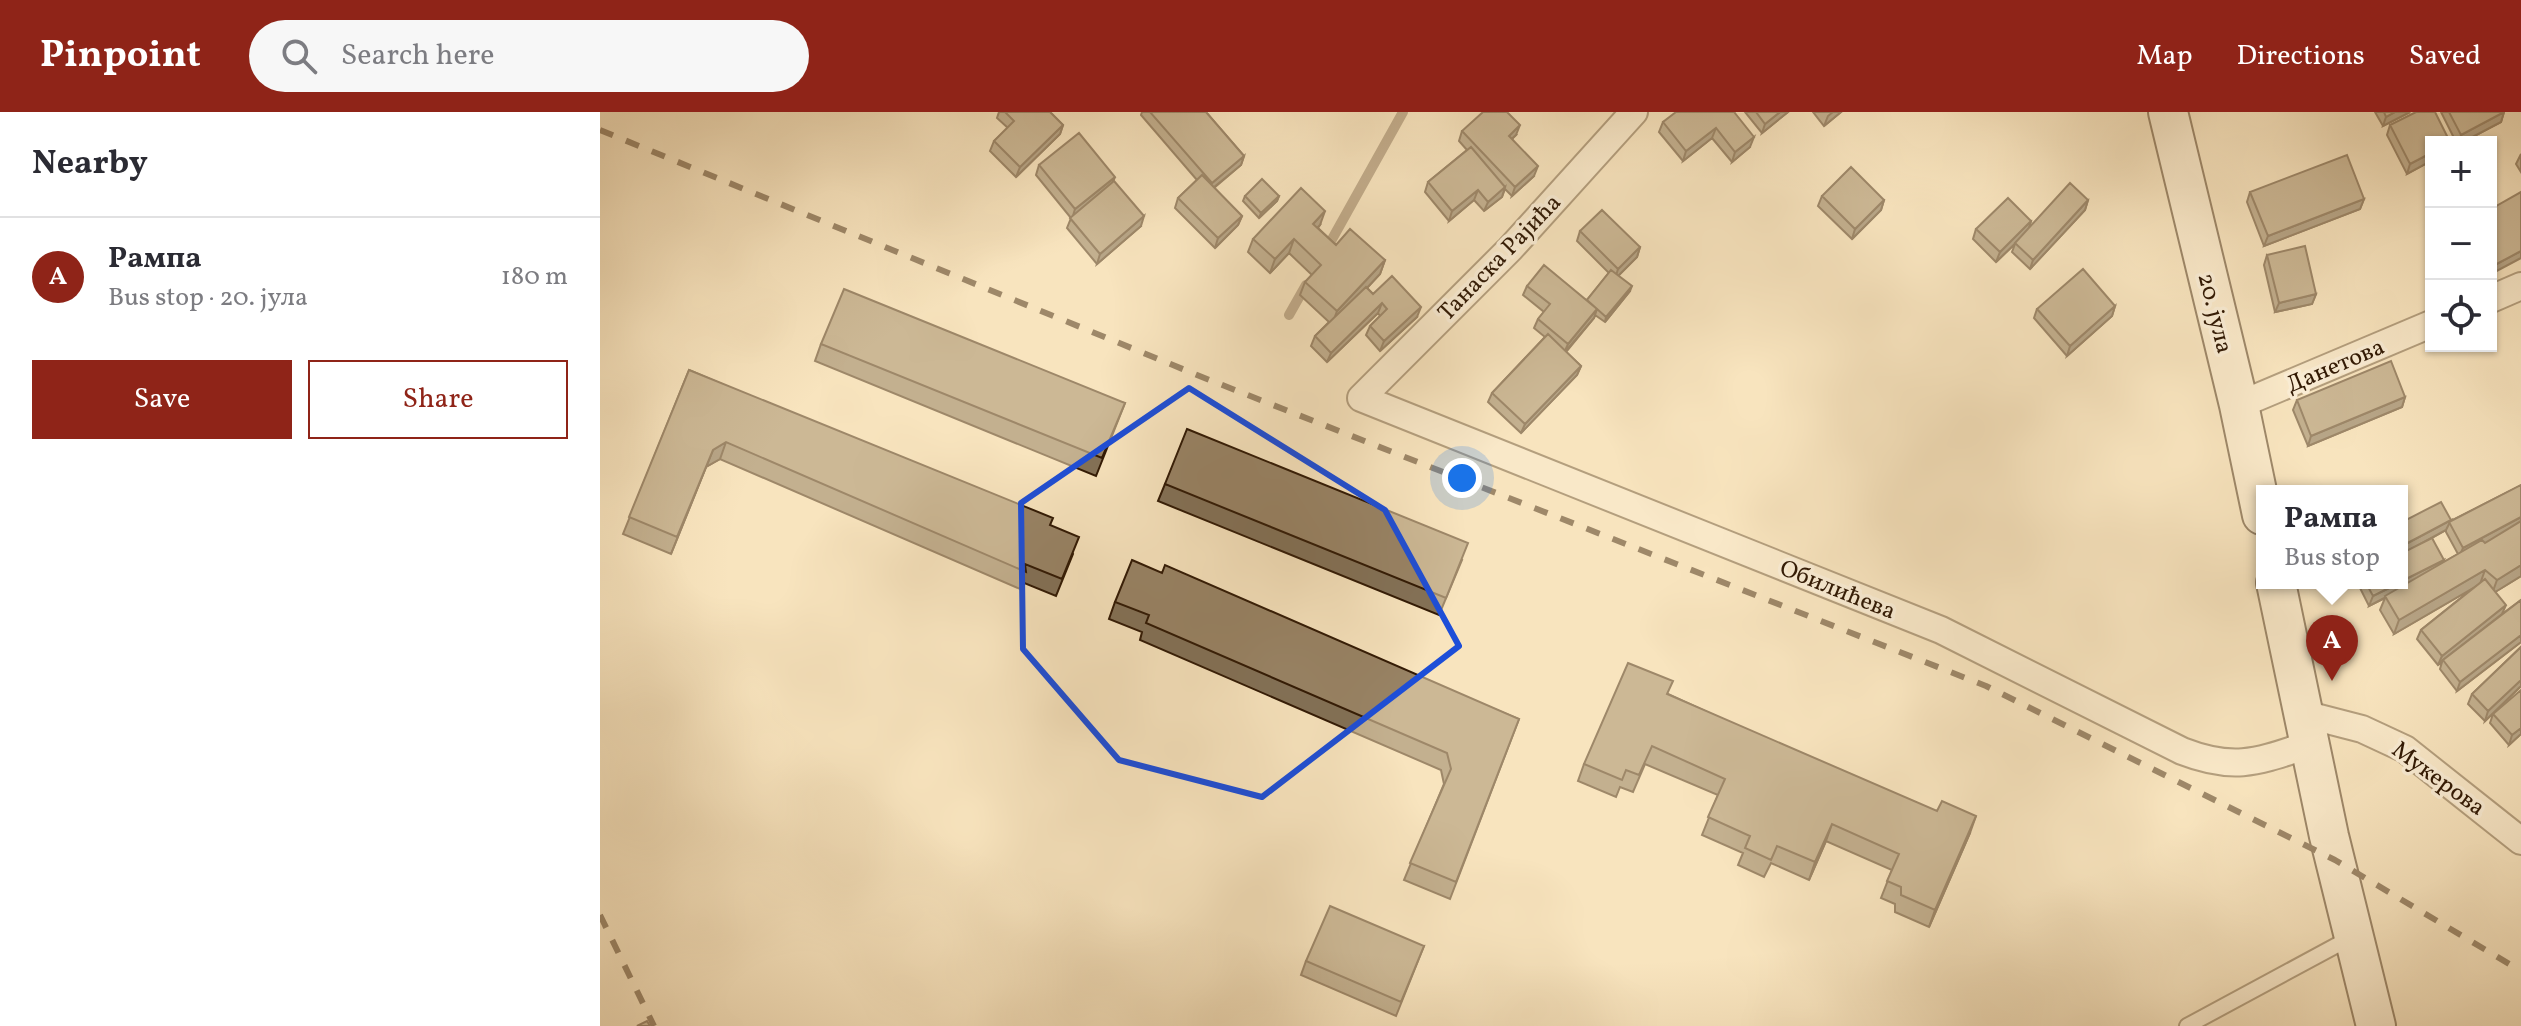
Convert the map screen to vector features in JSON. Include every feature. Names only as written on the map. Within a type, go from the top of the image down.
[{"type":"main road","name":"20. јула","points":[[2168,112],[2256,486]]},
{"type":"main road","points":[[2277,589],[2335,860],[2376,1026]]},
{"type":"street","name":"Танаска Рајића","points":[[1361,398],[1510,249],[1634,112]]},
{"type":"street","points":[[2497,296],[2521,286]]},
{"type":"street","name":"Данетова","points":[[2239,405],[2425,327]]},
{"type":"street","name":"Обилићева","points":[[1361,398],[1941,630],[2204,760],[2222,764],[2262,760],[2308,729]]},
{"type":"street","name":"Мукерова","points":[[2308,729],[2362,729],[2405,749],[2521,841]]},
{"type":"lane","points":[[2187,1026],[2353,937]]},
{"type":"highlighted area","points":[[1189,388],[1385,510],[1459,646],[1262,797],[1119,760],[1023,649],[1021,503]]},
{"type":"building","points":[[1005,112],[1050,112],[1063,125],[1020,167],[994,141],[1014,121]]},
{"type":"building","points":[[1150,112],[1206,112],[1244,156],[1212,183]]},
{"type":"building","points":[[1483,112],[1507,112],[1520,125],[1509,136],[1538,166],[1515,187],[1462,131]]},
{"type":"building","points":[[1676,112],[1734,112],[1754,137],[1735,152],[1716,128],[1686,151],[1663,122]]},
{"type":"building","points":[[1756,112],[1780,112],[1765,124]]},
{"type":"building","points":[[2416,112],[2435,112],[2447,136],[2425,136],[2425,156],[2410,164],[2390,125]]},
{"type":"building","points":[[2449,112],[2504,112],[2461,135]]},
{"type":"building","points":[[1079,133],[1115,177],[1075,209],[1039,165]]},
{"type":"building","points":[[1471,147],[1505,187],[1488,202],[1478,190],[1452,211],[1428,182]]},
{"type":"building","points":[[2347,155],[2364,199],[2268,236],[2250,192]]},
{"type":"building","points":[[1851,167],[1884,200],[1855,229],[1822,196]]},
{"type":"building","points":[[1202,175],[1242,216],[1218,238],[1178,198]]},
{"type":"building","points":[[1262,179],[1279,196],[1261,213],[1245,196]]},
{"type":"building","points":[[1114,181],[1144,216],[1100,254],[1070,218]]},
{"type":"building","points":[[2070,183],[2088,200],[2033,260],[2015,243]]},
{"type":"building","points":[[1301,188],[1325,211],[1313,224],[1336,245],[1350,229],[1385,260],[1337,311],[1305,282],[1321,265],[1294,239],[1275,259],[1253,239]]},
{"type":"building","points":[[2521,192],[2521,251],[2497,264],[2497,208]]},
{"type":"building","points":[[2008,198],[2031,221],[2000,252],[1976,229]]},
{"type":"building","points":[[1602,210],[1640,247],[1618,269],[1580,231]]},
{"type":"building","points":[[2305,246],[2316,294],[2279,303],[2267,255]]},
{"type":"building","points":[[1544,265],[1597,309],[1568,344],[1538,319],[1550,304],[1527,286]]},
{"type":"building","points":[[2083,269],[2115,306],[2070,346],[2037,309]]},
{"type":"building","points":[[1611,270],[1632,286],[1606,317],[1587,300]]},
{"type":"building","points":[[1392,276],[1421,307],[1384,341],[1370,326],[1387,309],[1382,303],[1331,353],[1315,336],[1366,287],[1373,294]]},
{"type":"building","points":[[844,289],[1125,403],[1102,458],[821,344]]},
{"type":"building","points":[[1548,334],[1581,366],[1525,424],[1492,393]]},
{"type":"building","points":[[2391,361],[2405,397],[2311,436],[2297,400]]},
{"type":"building","points":[[689,370],[1053,518],[1050,525],[1079,537],[1062,579],[1025,564],[1026,572],[726,442],[713,450],[677,537],[629,517]]},
{"type":"building","points":[[1187,429],[1468,543],[1446,598],[1165,484]]},
{"type":"building","points":[[2521,485],[2521,517],[2463,548],[2449,522]]},
{"type":"building","points":[[2441,502],[2451,520],[2408,543],[2408,519]]},
{"type":"building","points":[[2521,521],[2521,565],[2497,580],[2485,570],[2399,620],[2385,596],[2397,589],[2408,589],[2408,583],[2482,540],[2485,543]]},
{"type":"building","points":[[2432,538],[2444,560],[2408,578],[2408,550]]},
{"type":"building","points":[[1132,560],[1162,573],[1165,565],[1519,719],[1456,882],[1410,863],[1451,769],[1447,753],[1146,623],[1149,615],[1115,602]]},
{"type":"building","points":[[2485,579],[2506,605],[2442,656],[2421,630]]},
{"type":"building","points":[[2369,589],[2387,589],[2373,596]]},
{"type":"building","points":[[2521,600],[2521,635],[2460,682],[2443,660]]},
{"type":"building","points":[[2521,647],[2521,680],[2488,711],[2472,694]]},
{"type":"building","points":[[1628,663],[1673,681],[1667,694],[1937,811],[1942,801],[1976,816],[1935,910],[1901,895],[1901,887],[1887,881],[1899,854],[1832,824],[1815,862],[1777,846],[1771,860],[1745,848],[1750,836],[1708,817],[1725,779],[1652,746],[1639,775],[1626,770],[1622,780],[1584,764]]},
{"type":"building","points":[[2521,690],[2521,728],[2512,735],[2493,714]]},
{"type":"building","points":[[1330,906],[1424,946],[1401,1002],[1306,961]]},
{"type":"waterway","points":[[1326,250],[1403,112]]},
{"type":"waterway","points":[[1289,315],[1306,285]]},
{"type":"railway","points":[[600,130],[1202,377],[1986,686],[2335,860],[2521,971]]},
{"type":"railway","points":[[600,915],[654,1026]]},
{"type":"place","name":"Рампа","points":[[2332,681]]}]
